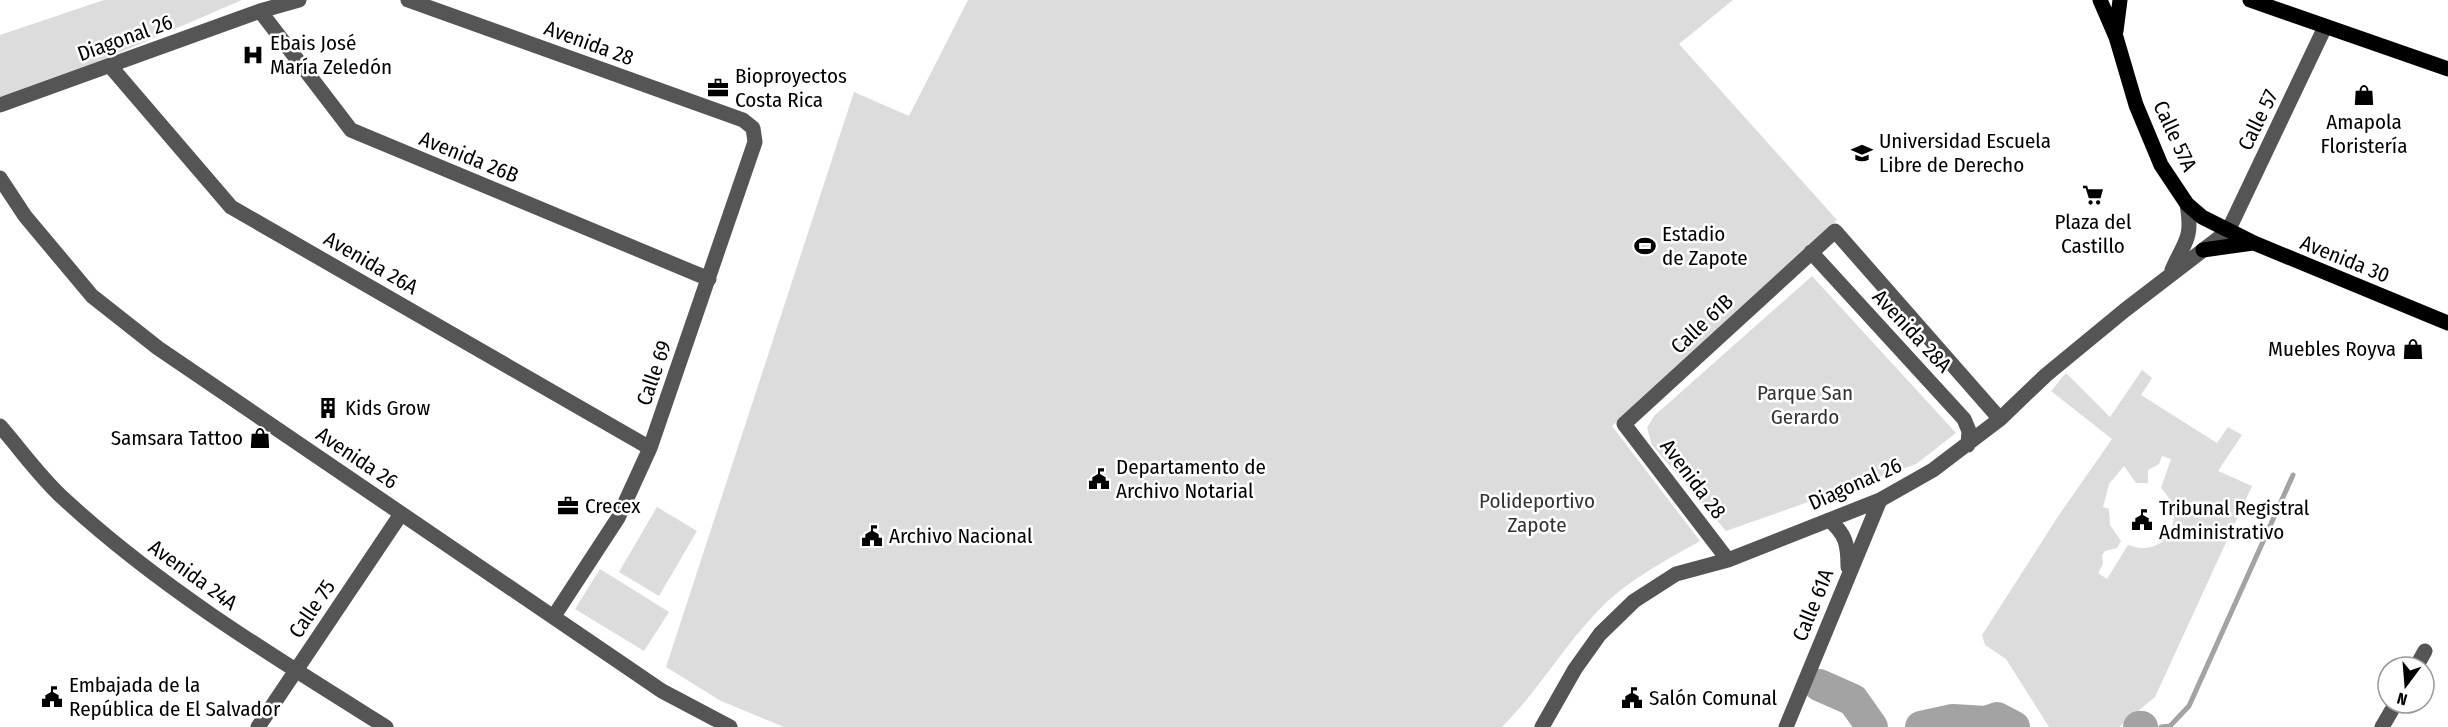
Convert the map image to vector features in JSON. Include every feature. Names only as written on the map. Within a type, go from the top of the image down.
[{"type":"main road","name":"Calle 57A","points":[[2100,0],[2116,37],[2136,105],[2161,165],[2187,204],[2228,231]]},
{"type":"main road","points":[[2116,37],[2120,0]]},
{"type":"main road","points":[[2250,0],[2448,69]]},
{"type":"main road","name":"Avenida 30","points":[[2228,231],[2448,323]]},
{"type":"main road","points":[[2203,250],[2254,243]]},
{"type":"street","name":"Diagonal 26","points":[[0,105],[111,67],[260,11],[300,0]]},
{"type":"street","name":"Avenida 28","points":[[408,0],[743,120],[753,128]]},
{"type":"street","name":"Avenida 26B","points":[[260,11],[351,130],[709,279]]},
{"type":"street","name":"Calle 57","points":[[2228,231],[2325,27]]},
{"type":"street","name":"Avenida 26A","points":[[111,67],[231,207],[650,448]]},
{"type":"street","name":"Calle 69","points":[[554,616],[618,518],[650,448],[755,142],[753,128]]},
{"type":"street","name":"Avenida 26","points":[[0,178],[25,216],[92,296],[158,348],[662,691],[730,727]]},
{"type":"street","name":"Diagonal 26","points":[[2169,275],[2186,244],[2191,227],[2187,204]]},
{"type":"street","name":"Calle 61B","points":[[1624,424],[1835,231]]},
{"type":"street","name":"Avenida 28A","points":[[1835,231],[2000,419]]},
{"type":"street","name":"Diagonal 26","points":[[1542,727],[1575,669],[1600,634],[1634,602],[1676,574],[1728,560],[1880,500],[1933,470],[2000,419],[2046,375],[2169,275],[2228,231]]},
{"type":"street","name":"Avenida 28A","points":[[1811,252],[1965,419],[1969,431],[1968,445]]},
{"type":"street","name":"Avenida 28","points":[[1624,424],[1728,560]]},
{"type":"street","name":"Avenida 24A","points":[[0,426],[61,496],[121,549],[199,607],[386,727]]},
{"type":"street","name":"Calle 61A","points":[[1786,727],[1880,500]]},
{"type":"street","name":"Calle 75","points":[[258,727],[401,514]]},
{"type":"street","points":[[1829,520],[1844,535],[1848,547],[1848,573]]},
{"type":"street","points":[[2423,655],[2425,651]]},
{"type":"street","name":"Diagonal 26","points":[[1531,727],[1555,705]]},
{"type":"green space","points":[[104,0],[242,0],[105,59],[0,97],[0,35]]},
{"type":"green space","name":"Polideportivo Zapote","points":[[968,0],[1733,0],[1679,44],[1837,220],[1612,426],[1700,541],[1644,573],[1606,603],[1583,628],[1527,700],[1502,727],[784,727],[721,701],[666,667],[854,92],[909,116]]},
{"type":"green space","name":"Parque San Gerardo","points":[[1812,276],[1956,433],[1916,464],[1726,531],[1652,445],[1647,428],[1654,416]]},
{"type":"green space","points":[[2142,370],[2152,378],[2141,395],[2217,443],[2228,427],[2242,435],[2218,471],[2252,486],[2155,697],[2119,727],[2049,727],[2006,659],[1985,645],[1982,635],[2059,515],[2112,439],[2051,391],[2066,373],[2110,417]],"holes":[[[2162,456],[2171,459],[2161,488],[2169,499],[2173,511],[2170,533],[2154,546],[2142,548],[2128,545],[2107,579],[2098,573],[2103,564],[2102,555],[2105,551],[2117,548],[2121,541],[2110,525],[2109,509],[2103,507],[2109,484],[2124,466],[2136,483],[2148,483],[2148,470],[2159,464]]]},
{"type":"green space","points":[[657,507],[697,531],[659,596],[619,572]]},
{"type":"green space","points":[[600,569],[669,612],[644,651],[575,609]]},
{"type":"waterway","points":[[2161,727],[2170,726],[2189,706],[2293,475]]},
{"type":"waterway","points":[[1819,685],[1853,700],[1872,727]]},
{"type":"waterway","points":[[1921,727],[1953,720],[1986,722],[1997,718],[2014,727]]},
{"type":"place","name":"Ebais José María Zeledón","points":[[253,55]]},
{"type":"place","name":"Bioproyectos Costa Rica","points":[[718,88]]},
{"type":"place","name":"Amapola Floristería","points":[[2364,95]]},
{"type":"place","name":"Universidad Escuela Libre de Derecho","points":[[1862,153]]},
{"type":"place","name":"Plaza del Castillo","points":[[2093,195]]},
{"type":"place","name":"Estadio de Zapote","points":[[1645,246]]},
{"type":"place","name":"Muebles Royva","points":[[2413,349]]},
{"type":"place","name":"Kids Grow","points":[[328,408]]},
{"type":"place","name":"Samsara Tattoo","points":[[260,438]]},
{"type":"place","name":"Departamento de Archivo Notarial","points":[[1099,479]]},
{"type":"place","name":"Crecex","points":[[568,506]]},
{"type":"place","name":"Tribunal Registral Administrativo","points":[[2142,520]]},
{"type":"place","name":"Archivo Nacional","points":[[872,536]]},
{"type":"place","name":"Embajada de la República de El Salvador","points":[[52,697]]},
{"type":"place","name":"Salón Comunal","points":[[1632,698]]}]
